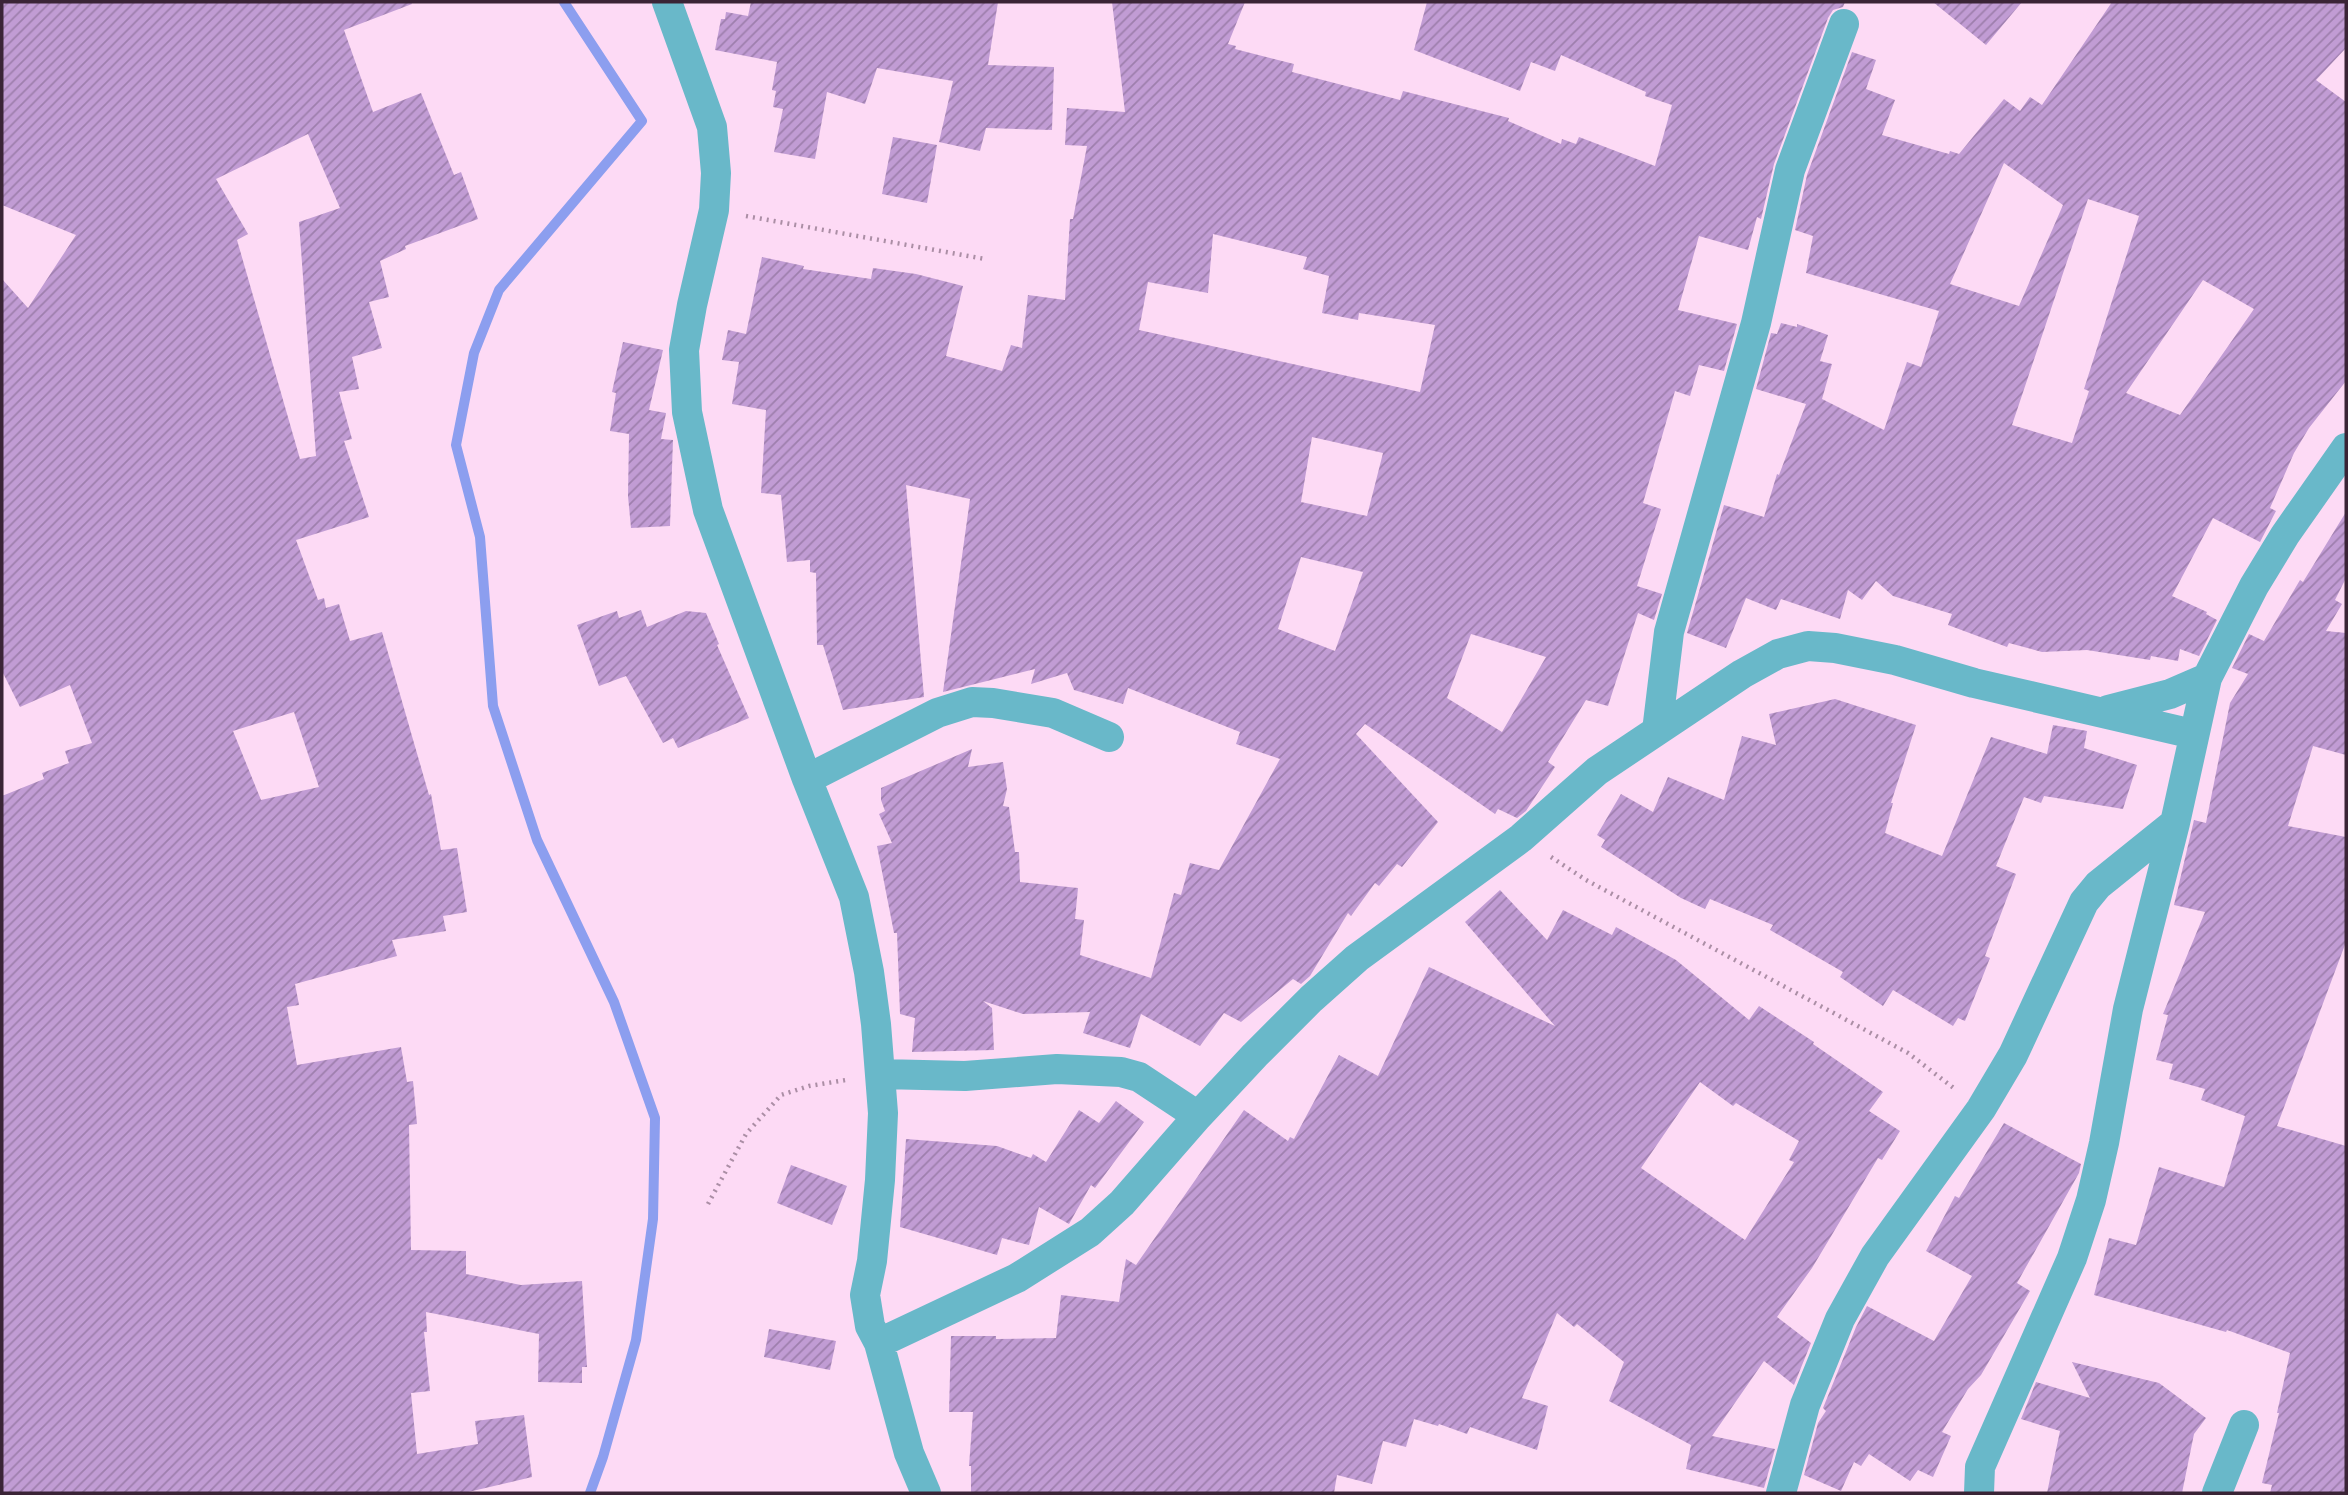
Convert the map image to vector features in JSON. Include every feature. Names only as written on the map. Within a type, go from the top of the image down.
[{"type":"street","points":[[667,2],[712,127],[716,173],[714,209],[684,350],[687,412],[708,510],[807,779],[854,897],[869,972],[883,1113],[880,1180],[872,1261],[865,1296],[870,1326],[879,1343],[909,1452],[926,1493]]},
{"type":"street","points":[[1657,731],[1669,632],[1756,323],[1790,170],[1844,24]]},
{"type":"street","points":[[1979,1493],[1980,1467],[2071,1258],[2091,1200],[2129,1009],[2207,678],[2254,586],[2285,535],[2346,448]]},
{"type":"street","points":[[879,1343],[1017,1278],[1090,1232],[1122,1203],[1198,1116],[1311,999],[1357,958],[1521,838],[1597,771],[1742,674],[1778,654],[1808,646],[1835,648],[1895,660],[1974,683],[2193,734]]},
{"type":"street","points":[[2103,712],[2170,694],[2207,678]]},
{"type":"street","points":[[807,779],[937,713],[972,702],[1053,713],[1109,737]]},
{"type":"street","points":[[1781,1493],[1804,1405],[1840,1319],[1875,1256],[1981,1109],[2013,1055],[2084,902],[2098,885],[2175,822]]},
{"type":"street","points":[[881,1074],[965,1076],[1057,1069],[1121,1072],[1139,1077],[1198,1116]]},
{"type":"street","points":[[2217,1493],[2244,1425]]},
{"type":"path","points":[[714,209],[827,232],[985,259]]},
{"type":"path","points":[[1521,838],[1586,880],[1908,1053],[1981,1109]]},
{"type":"path","points":[[708,1204],[746,1134],[781,1095],[809,1086],[881,1074]]},
{"type":"building","points":[[2,2],[412,4],[344,30],[373,112],[421,93],[454,175],[461,172],[478,219],[405,246],[406,249],[380,261],[389,297],[369,302],[382,348],[352,357],[359,389],[339,392],[352,439],[344,441],[369,517],[296,540],[318,600],[324,598],[326,608],[339,604],[350,641],[382,632],[429,795],[431,794],[441,850],[457,848],[467,912],[443,916],[446,931],[392,940],[397,956],[295,984],[299,1005],[287,1007],[297,1065],[401,1047],[407,1082],[413,1081],[417,1124],[409,1125],[411,1250],[466,1251],[466,1274],[521,1285],[582,1281],[587,1367],[582,1367],[582,1383],[538,1382],[539,1334],[426,1312],[427,1332],[424,1332],[430,1391],[411,1393],[417,1454],[478,1444],[475,1421],[524,1415],[532,1477],[464,1493],[2,1493],[2,796],[44,779],[42,773],[69,763],[65,751],[92,743],[70,685],[20,707],[2,671],[2,279],[28,308],[76,235],[2,205]],"holes":[[[308,134],[340,208],[299,222],[316,456],[300,459],[237,240],[248,234],[216,179]],[[294,712],[319,787],[261,800],[233,731]]]},
{"type":"building","points":[[751,2],[998,2],[988,65],[1054,67],[1052,130],[986,128],[980,151],[939,142],[953,81],[877,68],[865,104],[827,92],[815,159],[774,152],[783,109],[773,107],[776,91],[772,90],[777,62],[715,50],[721,19],[725,19],[726,12],[748,16]]},
{"type":"building","points":[[1112,2],[1245,2],[1228,44],[1236,46],[1235,49],[1294,64],[1292,72],[1400,100],[1403,91],[1509,118],[1508,121],[1561,144],[1562,139],[1576,144],[1579,137],[1655,166],[1672,105],[1645,96],[1646,92],[1561,55],[1555,71],[1531,62],[1520,91],[1414,50],[1427,2],[1845,2],[1843,7],[1833,10],[1828,18],[1774,164],[1761,219],[1757,217],[1748,250],[1699,236],[1678,310],[1737,324],[1724,371],[1699,365],[1690,396],[1675,391],[1643,503],[1661,509],[1637,586],[1662,594],[1654,620],[1638,613],[1608,706],[1586,700],[1548,762],[1555,767],[1526,811],[1517,818],[1498,809],[1495,814],[1365,724],[1356,734],[1438,822],[1402,867],[1397,864],[1379,886],[1375,883],[1351,916],[1348,913],[1310,976],[1301,984],[1293,979],[1241,1022],[1224,1013],[1200,1046],[1141,1014],[1130,1048],[1083,1033],[1090,1012],[1023,1014],[983,1001],[992,1008],[994,1050],[912,1052],[915,1018],[900,1014],[897,933],[894,933],[877,846],[892,843],[879,814],[885,811],[881,788],[972,749],[968,767],[1003,762],[1007,789],[1003,806],[1009,807],[1015,852],[1019,852],[1020,882],[1078,888],[1075,919],[1084,920],[1080,955],[1151,978],[1174,893],[1181,895],[1190,863],[1219,870],[1280,759],[1236,744],[1240,732],[1128,688],[1123,704],[1074,690],[1067,673],[1031,684],[1035,669],[943,692],[970,499],[906,485],[924,697],[843,710],[823,645],[817,645],[816,573],[810,572],[810,560],[787,562],[781,495],[761,493],[766,410],[732,404],[739,362],[722,360],[728,330],[746,334],[762,257],[804,266],[803,269],[871,279],[873,268],[916,274],[963,286],[946,356],[1002,371],[1011,345],[1022,348],[1028,295],[1065,300],[1070,219],[1073,219],[1087,146],[1065,145],[1067,108],[1125,112]],"holes":[[[1213,234],[1307,257],[1303,269],[1329,276],[1322,313],[1358,320],[1359,313],[1435,325],[1420,392],[1139,330],[1148,282],[1208,293]],[[1312,437],[1383,453],[1367,516],[1301,502]],[[1301,557],[1363,572],[1335,651],[1278,629]],[[1471,634],[1546,657],[1502,732],[1447,698]]]},
{"type":"building","points":[[1933,2],[2022,2],[1986,45]]},
{"type":"building","points":[[2112,2],[2346,2],[2346,48],[2316,80],[2346,102],[2346,381],[2309,428],[2294,453],[2270,508],[2276,511],[2260,542],[2213,518],[2172,596],[2207,612],[2206,614],[2217,620],[2199,656],[2180,649],[2178,661],[2151,656],[2150,660],[2087,650],[2042,652],[2009,643],[2007,647],[1948,625],[1952,614],[1893,596],[1876,581],[1862,600],[1848,590],[1840,619],[1781,599],[1776,610],[1746,598],[1726,648],[1687,633],[1724,505],[1764,517],[1777,474],[1779,475],[1806,404],[1756,389],[1771,333],[1777,334],[1781,323],[1797,327],[1797,324],[1828,335],[1820,361],[1832,364],[1822,399],[1884,430],[1907,362],[1921,367],[1939,311],[1806,273],[1813,236],[1795,230],[1807,175],[1852,52],[1876,60],[1866,89],[1895,100],[1882,135],[1949,154],[1950,151],[1959,154],[2004,99],[2020,111],[2030,97],[2042,105]],"holes":[[[2004,163],[2063,205],[2019,306],[1950,284]],[[2088,199],[2139,216],[2084,389],[2089,391],[2072,443],[2012,425]],[[2203,280],[2254,309],[2180,415],[2126,393]]]},
{"type":"building","points":[[893,137],[937,145],[927,203],[882,194]]},
{"type":"building","points":[[623,342],[663,350],[649,410],[666,413],[661,439],[673,440],[670,526],[631,528],[628,496],[629,434],[610,431],[616,393],[612,392]]},
{"type":"building","points":[[2346,512],[2346,578],[2335,600],[2342,604],[2326,631],[2346,633],[2346,755],[2313,746],[2288,826],[2346,837],[2346,942],[2277,1126],[2346,1146],[2346,1493],[2270,1493],[2272,1485],[2262,1483],[2290,1353],[2227,1330],[2226,1332],[2094,1295],[2109,1238],[2136,1245],[2159,1167],[2224,1187],[2245,1116],[2201,1100],[2205,1089],[2169,1079],[2173,1064],[2156,1060],[2168,1015],[2163,1014],[2205,912],[2174,905],[2194,820],[2206,823],[2230,703],[2248,674],[2232,668],[2249,634],[2264,641],[2300,580],[2303,582]]},
{"type":"building","points":[[641,610],[647,627],[686,611],[706,613],[749,718],[678,748],[673,738],[663,743],[626,676],[599,686],[577,625],[617,611],[619,618]]},
{"type":"building","points":[[1835,699],[1916,725],[1891,803],[1885,833],[1942,856],[1991,737],[2047,754],[2053,725],[2087,731],[2084,748],[2137,765],[2123,809],[2044,796],[2041,803],[2024,797],[1996,866],[2016,874],[1985,956],[1990,958],[1965,1021],[1958,1018],[1953,1026],[1893,990],[1883,1006],[1840,977],[1843,972],[1770,930],[1773,925],[1710,899],[1705,909],[1681,898],[1601,847],[1605,840],[1597,835],[1621,794],[1653,812],[1668,777],[1724,800],[1742,736],[1776,745],[1769,714]]},
{"type":"building","points":[[1500,890],[1547,940],[1563,910],[1612,935],[1616,927],[1676,960],[1749,1020],[1759,1006],[1883,1092],[1869,1111],[1900,1131],[1882,1160],[1878,1158],[1812,1268],[1777,1317],[1811,1343],[1794,1385],[1764,1361],[1712,1436],[1775,1449],[1764,1488],[1686,1469],[1691,1445],[1609,1401],[1624,1362],[1577,1324],[1574,1327],[1557,1313],[1522,1398],[1548,1406],[1537,1450],[1470,1427],[1467,1434],[1414,1419],[1406,1447],[1383,1441],[1372,1484],[1337,1475],[1334,1493],[971,1493],[969,1466],[973,1412],[949,1412],[951,1336],[996,1336],[996,1339],[1056,1338],[1061,1295],[1119,1302],[1126,1259],[1136,1265],[1244,1110],[1288,1141],[1290,1137],[1294,1139],[1339,1055],[1378,1076],[1429,967],[1555,1026],[1465,922]],"holes":[[[1700,1082],[1733,1106],[1736,1103],[1799,1141],[1789,1160],[1794,1162],[1745,1240],[1641,1168]]]},
{"type":"building","points":[[1116,1101],[1144,1122],[1095,1188],[1091,1185],[1069,1224],[1039,1207],[1029,1245],[1002,1238],[997,1255],[900,1227],[906,1139],[997,1146],[1031,1158],[1033,1154],[1046,1162],[1079,1110],[1099,1123]]},
{"type":"building","points":[[2004,1123],[2081,1164],[2079,1173],[2017,1283],[2030,1291],[1981,1375],[1968,1389],[1942,1432],[1951,1436],[1933,1477],[1918,1470],[1910,1481],[1869,1454],[1861,1466],[1854,1462],[1841,1491],[1804,1475],[1818,1423],[1826,1411],[1823,1408],[1867,1306],[1934,1341],[1972,1276],[1926,1251],[1955,1196],[1959,1198]]},
{"type":"building","points":[[791,1165],[847,1186],[832,1225],[777,1203]]},
{"type":"building","points":[[769,1329],[836,1341],[830,1370],[764,1357]]},
{"type":"building","points":[[2072,1362],[2159,1383],[2206,1418],[2194,1434],[2182,1493],[2047,1493],[2060,1431],[2021,1419],[2036,1382],[2090,1398]]},
{"type":"waterway","points":[[564,2],[642,121],[499,290],[474,353],[456,445],[480,537],[493,706],[537,840],[614,1002],[655,1118],[653,1219],[636,1340],[590,1493]]}]
